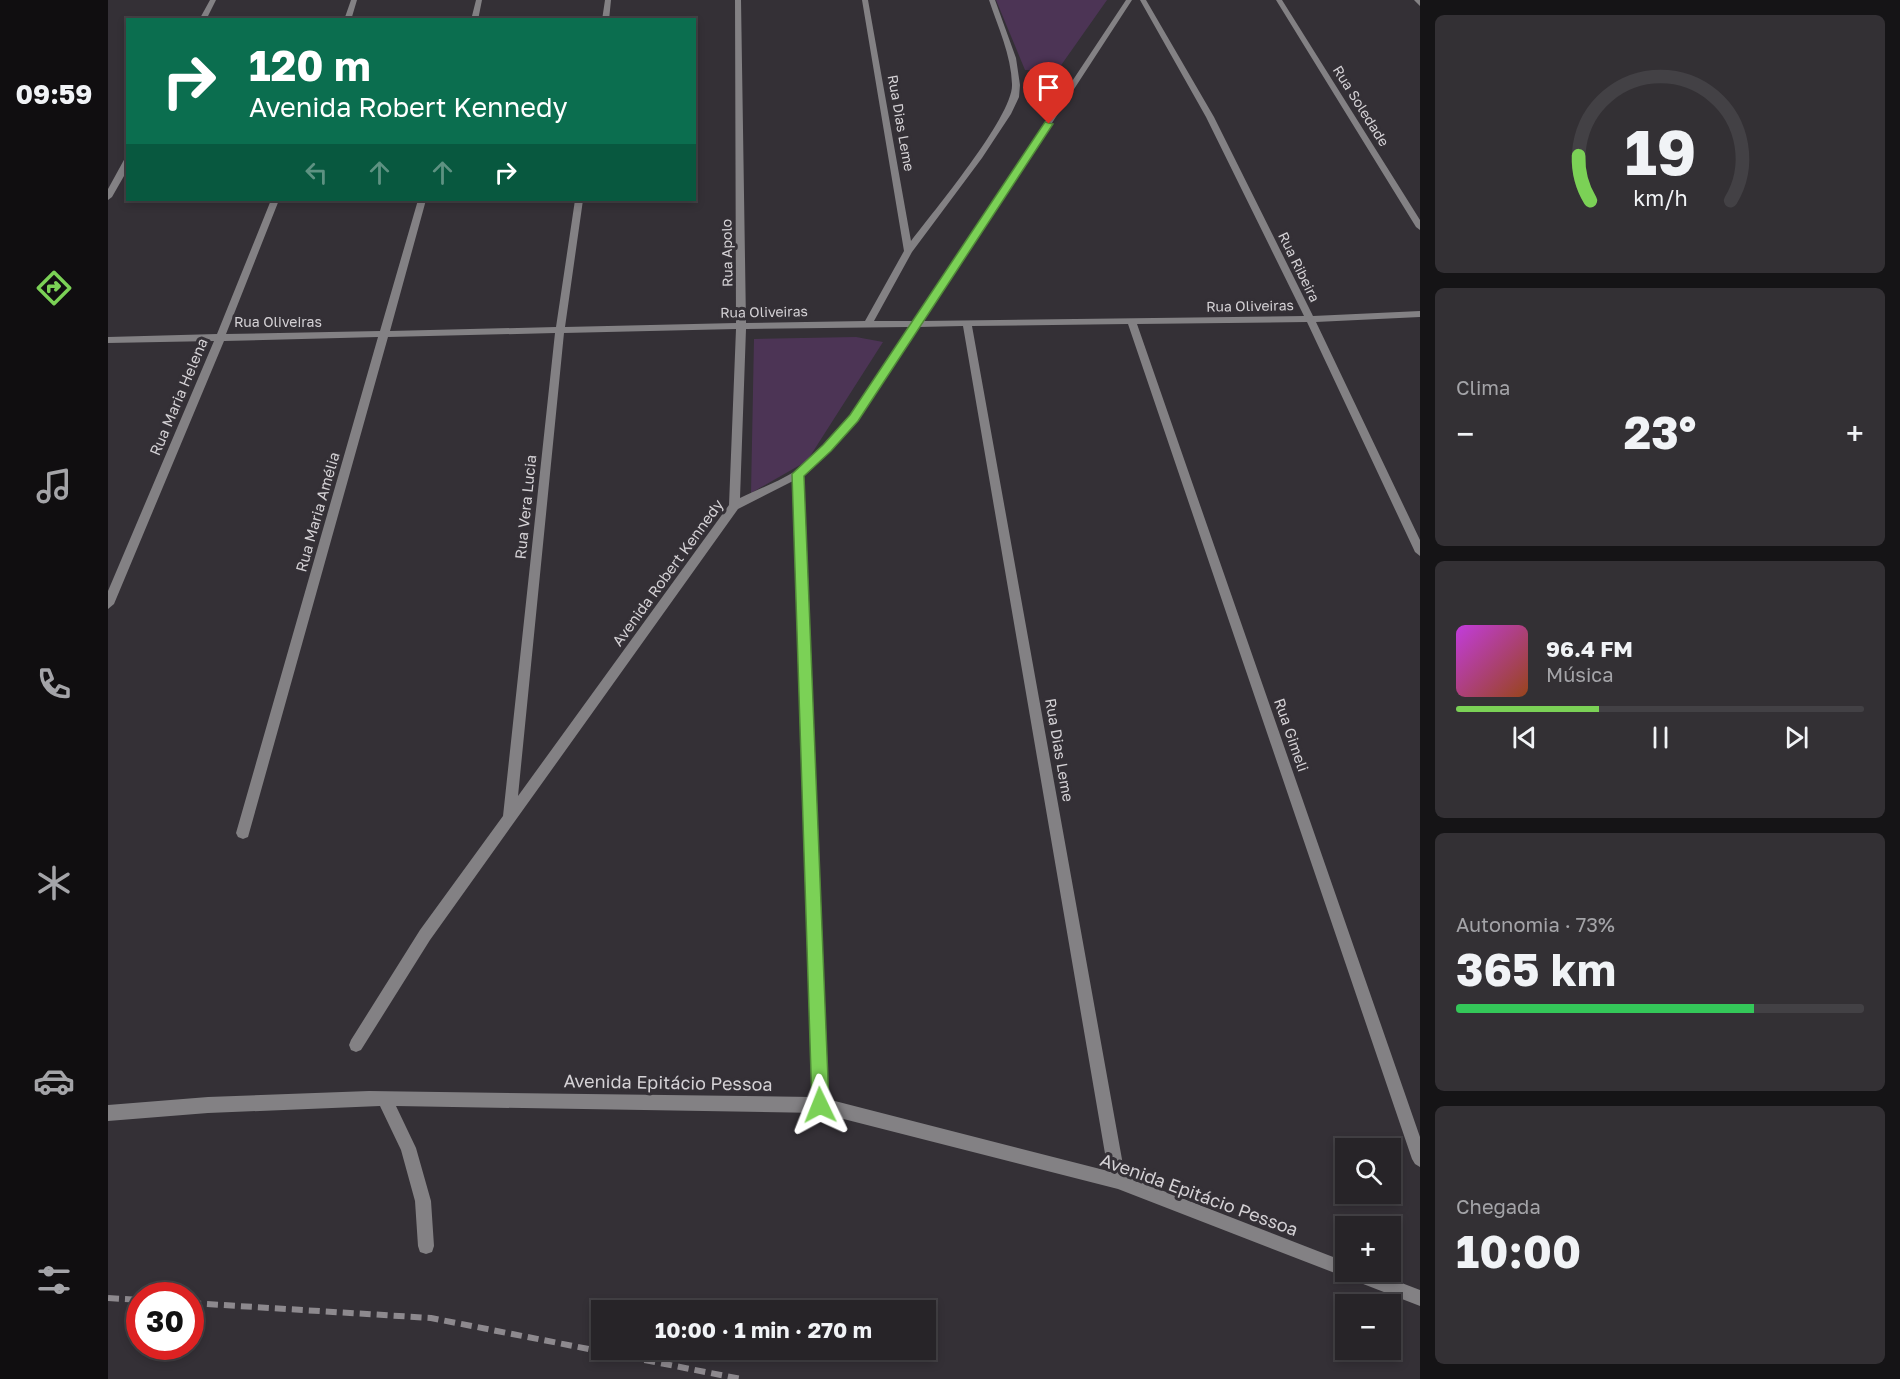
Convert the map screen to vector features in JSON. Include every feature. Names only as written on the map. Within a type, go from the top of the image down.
[{"type":"street","points":[[203,18],[213,0]]},
{"type":"street","points":[[348,18],[354,0]]},
{"type":"street","points":[[474,18],[479,0]]},
{"type":"street","points":[[605,18],[608,0]]},
{"type":"street","name":"Rua Apolo","points":[[734,506],[741,326],[738,0]]},
{"type":"street","name":"Rua Dias Leme","points":[[865,0],[908,251]]},
{"type":"street","points":[[868,324],[908,251],[980,156],[1015,98],[1016,85],[1012,58],[992,0]]},
{"type":"street","name":"Avenida Robert Kennedy","points":[[356,1045],[425,935],[734,506],[798,474],[824,452],[854,418],[1129,0]]},
{"type":"street","name":"Rua Ribeira","points":[[1143,0],[1210,117],[1310,319],[1420,552]]},
{"type":"street","name":"Rua Soledade","points":[[1279,0],[1420,227]]},
{"type":"street","points":[[1417,0],[1420,4]]},
{"type":"street","points":[[108,197],[126,164]]},
{"type":"street","name":"Rua Maria Helena","points":[[108,604],[221,336],[275,201]]},
{"type":"street","name":"Rua Maria Amélia","points":[[243,833],[422,201]]},
{"type":"street","name":"Rua Vera Lucia","points":[[508,818],[560,330],[579,201]]},
{"type":"street","name":"Rua Oliveiras","points":[[108,340],[741,326],[1310,319],[1420,314]]},
{"type":"street","name":"Rua Gimeli","points":[[1132,322],[1420,1159]]},
{"type":"street","name":"Rua Dias Leme","points":[[967,325],[1118,1181]]},
{"type":"street","points":[[798,474],[820,1105]]},
{"type":"street","points":[[384,1098],[408,1148],[423,1201],[426,1246]]},
{"type":"street","name":"Avenida Epitácio Pessoa","points":[[108,1113],[208,1105],[384,1098],[820,1105],[1118,1181],[1335,1266]]},
{"type":"street","points":[[1378,1282],[1420,1298]]},
{"type":"shaded area","points":[[996,0],[1107,0],[1057,71],[1025,70]]},
{"type":"shaded area","points":[[856,337],[883,342],[807,461],[751,493],[754,339]]},
{"type":"railway","points":[[108,1298],[126,1299]]},
{"type":"railway","points":[[204,1304],[431,1318],[741,1379]]},
{"type":"route","points":[[820,1105],[798,474],[817,459],[854,418],[1049,124]]}]
